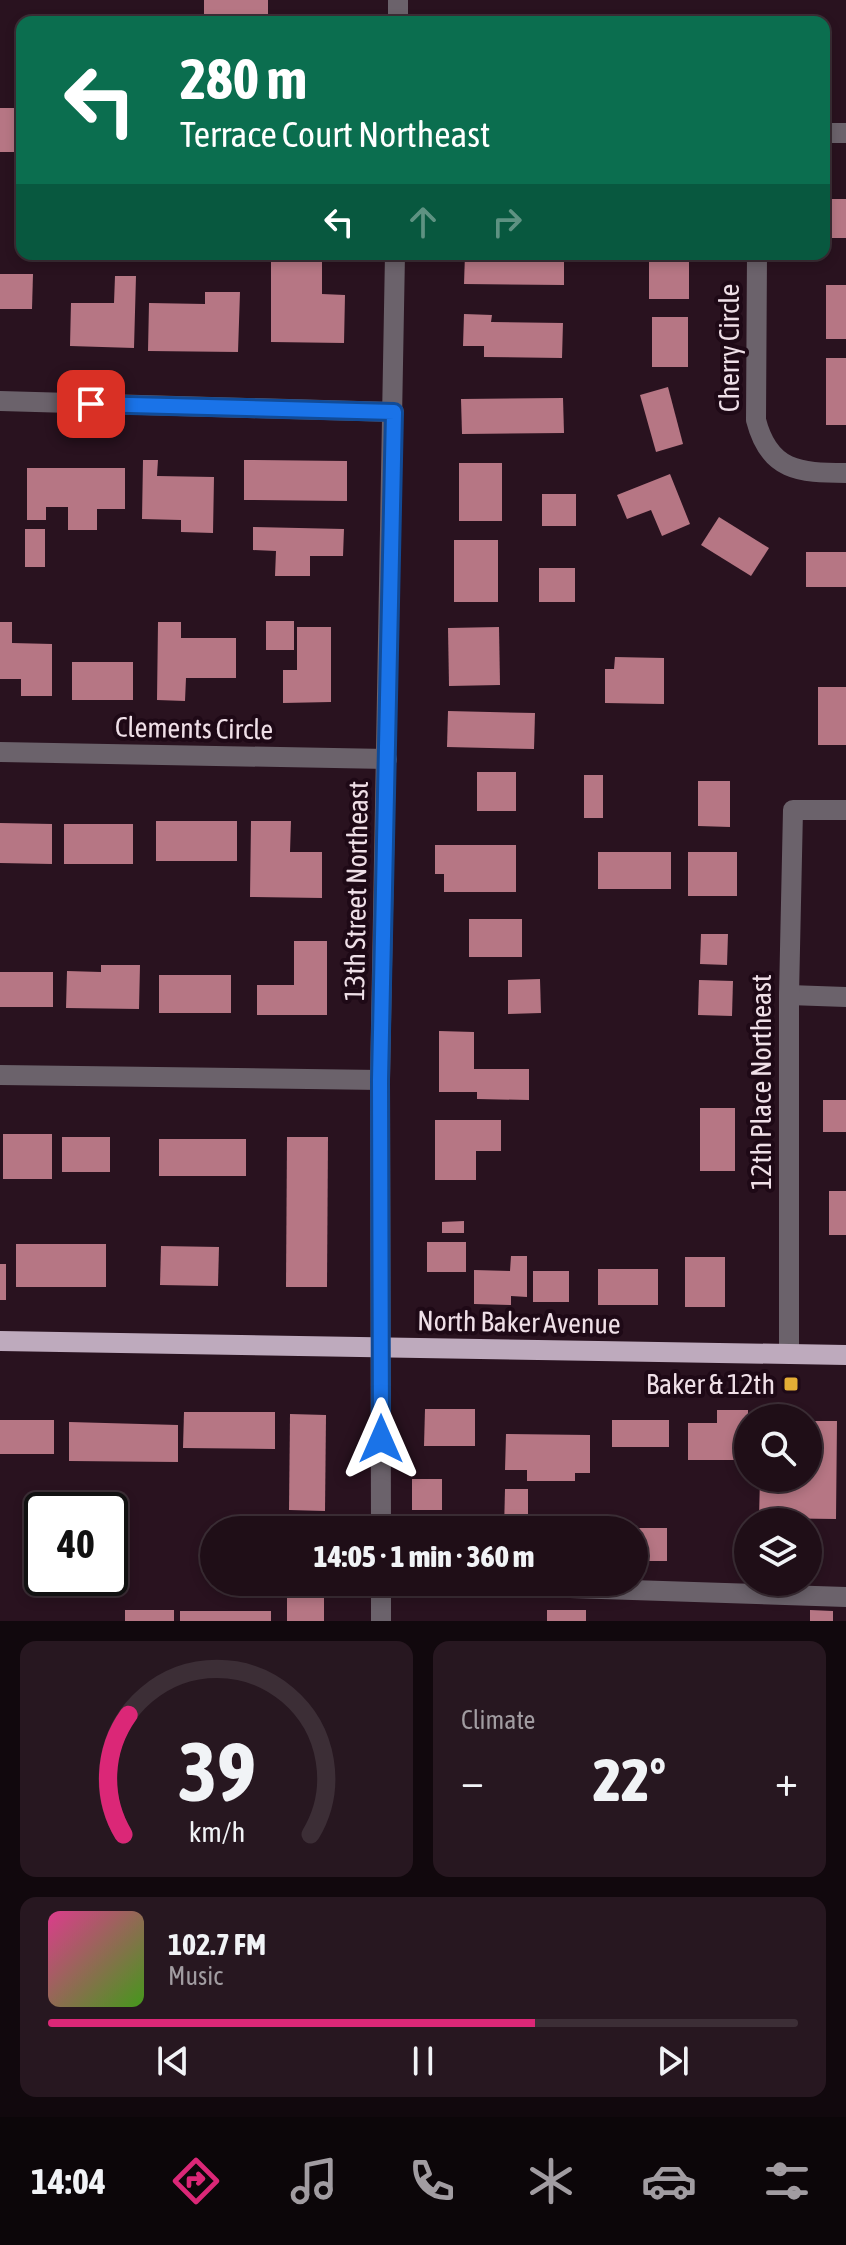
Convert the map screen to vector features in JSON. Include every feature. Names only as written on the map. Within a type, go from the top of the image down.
[{"type":"main road","name":"North Baker Avenue","points":[[0,1341],[846,1355]]},
{"type":"street","name":"13th Street Northeast","points":[[381,1516],[380,1080],[395,260]]},
{"type":"street","name":"Cherry Circle","points":[[757,260],[756,420],[762,443],[775,460],[796,468],[846,473]]},
{"type":"street","points":[[0,401],[394,412]]},
{"type":"street","name":"Clements Circle","points":[[0,752],[387,759]]},
{"type":"street","name":"12th Place Northeast","points":[[789,1354],[789,995],[793,810],[846,810]]},
{"type":"street","points":[[789,995],[846,997]]},
{"type":"street","points":[[0,1075],[380,1080]]},
{"type":"street","points":[[648,1591],[846,1597]]},
{"type":"street","points":[[381,1596],[381,1621]]},
{"type":"building","points":[[204,0],[268,0],[268,15],[204,15]]},
{"type":"building","points":[[0,108],[16,108],[16,152],[0,152]]},
{"type":"building","points":[[830,199],[846,199],[846,238],[830,238]]},
{"type":"building","points":[[465,260],[564,260],[564,285],[464,284]]},
{"type":"building","points":[[649,260],[689,260],[689,299],[649,299]]},
{"type":"building","points":[[271,262],[322,262],[322,294],[345,295],[344,343],[271,342]]},
{"type":"building","points":[[0,274],[33,274],[32,309],[0,309]]},
{"type":"building","points":[[115,276],[136,276],[134,348],[70,346],[71,303],[114,303]]},
{"type":"building","points":[[826,285],[846,285],[846,339],[826,339]]},
{"type":"building","points":[[205,292],[240,292],[238,352],[148,351],[149,303],[205,304]]},
{"type":"building","points":[[464,314],[492,315],[491,322],[563,323],[562,358],[484,357],[484,346],[463,346]]},
{"type":"building","points":[[652,317],[688,317],[688,367],[652,367]]},
{"type":"building","points":[[826,358],[846,358],[846,425],[826,425]]},
{"type":"building","points":[[668,387],[683,444],[656,452],[640,395]]},
{"type":"building","points":[[563,398],[564,433],[462,434],[461,399]]},
{"type":"building","points":[[143,460],[158,460],[157,476],[214,477],[213,533],[181,532],[181,520],[142,519]]},
{"type":"building","points":[[244,460],[347,461],[347,501],[244,500]]},
{"type":"building","points":[[459,463],[502,463],[502,521],[459,521]]},
{"type":"building","points":[[27,468],[125,468],[125,509],[97,509],[97,530],[68,530],[68,507],[46,507],[46,520],[27,520]]},
{"type":"building","points":[[670,474],[690,524],[662,536],[651,510],[627,519],[617,495]]},
{"type":"building","points":[[542,494],[576,494],[576,526],[542,526]]},
{"type":"building","points":[[719,517],[769,548],[751,576],[701,545]]},
{"type":"building","points":[[253,527],[344,529],[343,556],[310,556],[310,576],[275,576],[276,551],[253,550]]},
{"type":"building","points":[[25,529],[45,529],[45,567],[25,567]]},
{"type":"building","points":[[454,540],[498,540],[498,602],[454,602]]},
{"type":"building","points":[[806,552],[846,552],[846,587],[806,587]]},
{"type":"building","points":[[539,568],[575,568],[575,602],[539,602]]},
{"type":"building","points":[[266,621],[294,621],[294,650],[266,650]]},
{"type":"building","points":[[0,622],[12,622],[12,643],[52,644],[52,696],[21,696],[21,679],[0,679]]},
{"type":"building","points":[[158,622],[181,622],[181,638],[236,638],[236,678],[186,678],[185,701],[157,700]]},
{"type":"building","points":[[297,627],[331,627],[331,702],[283,703],[283,670],[297,670]]},
{"type":"building","points":[[499,627],[500,685],[449,686],[448,628]]},
{"type":"building","points":[[615,657],[664,658],[664,704],[605,703],[605,669],[614,669]]},
{"type":"building","points":[[72,662],[133,662],[133,700],[72,700]]},
{"type":"building","points":[[818,687],[846,687],[846,745],[818,745]]},
{"type":"building","points":[[448,711],[535,713],[534,749],[447,747]]},
{"type":"building","points":[[477,772],[516,772],[516,811],[477,811]]},
{"type":"building","points":[[584,775],[603,775],[603,818],[584,818]]},
{"type":"building","points":[[698,781],[730,781],[730,827],[698,826]]},
{"type":"building","points":[[156,821],[237,821],[237,861],[156,861]]},
{"type":"building","points":[[251,821],[291,821],[290,852],[322,852],[322,898],[250,897]]},
{"type":"building","points":[[0,823],[52,824],[52,864],[0,863]]},
{"type":"building","points":[[64,824],[133,824],[133,864],[64,864]]},
{"type":"building","points":[[435,845],[516,845],[516,892],[444,892],[444,874],[435,874]]},
{"type":"building","points":[[598,852],[671,852],[671,889],[598,889]]},
{"type":"building","points":[[688,852],[737,852],[737,896],[688,896]]},
{"type":"building","points":[[469,919],[522,919],[522,957],[469,957]]},
{"type":"building","points":[[701,934],[728,934],[727,965],[700,964]]},
{"type":"building","points":[[294,941],[327,941],[327,1015],[257,1015],[257,985],[294,985]]},
{"type":"building","points":[[101,965],[140,965],[139,1009],[66,1008],[67,971],[101,972]]},
{"type":"building","points":[[0,972],[53,972],[53,1007],[0,1007]]},
{"type":"building","points":[[159,975],[231,975],[231,1013],[159,1013]]},
{"type":"building","points":[[540,979],[541,1013],[508,1014],[508,980]]},
{"type":"building","points":[[699,980],[733,981],[732,1016],[698,1015]]},
{"type":"building","points":[[439,1031],[474,1032],[474,1069],[529,1069],[529,1100],[477,1099],[477,1092],[439,1092]]},
{"type":"building","points":[[823,1100],[846,1100],[846,1132],[823,1132]]},
{"type":"building","points":[[700,1108],[735,1108],[735,1171],[700,1171]]},
{"type":"building","points":[[435,1120],[501,1120],[501,1151],[476,1151],[476,1180],[435,1180]]},
{"type":"building","points":[[3,1134],[52,1134],[52,1179],[3,1179]]},
{"type":"building","points":[[62,1137],[110,1137],[110,1172],[62,1172]]},
{"type":"building","points":[[287,1137],[328,1137],[327,1287],[286,1287]]},
{"type":"building","points":[[159,1139],[246,1139],[246,1176],[159,1176]]},
{"type":"building","points":[[829,1191],[846,1191],[846,1235],[829,1235]]},
{"type":"building","points":[[464,1221],[464,1233],[442,1233],[442,1222]]},
{"type":"building","points":[[427,1242],[466,1242],[466,1272],[427,1272]]},
{"type":"building","points":[[16,1244],[106,1244],[106,1287],[16,1287]]},
{"type":"building","points":[[161,1246],[219,1247],[218,1286],[160,1285]]},
{"type":"building","points":[[511,1256],[527,1256],[527,1297],[511,1296],[511,1305],[474,1304],[474,1270],[510,1271]]},
{"type":"building","points":[[685,1257],[725,1257],[725,1307],[685,1307]]},
{"type":"building","points":[[0,1264],[6,1264],[6,1300],[0,1300]]},
{"type":"building","points":[[598,1269],[658,1269],[658,1305],[598,1305]]},
{"type":"building","points":[[533,1271],[569,1271],[569,1302],[533,1302]]},
{"type":"building","points":[[425,1409],[475,1409],[475,1446],[424,1446]]},
{"type":"building","points":[[717,1410],[734,1410],[734,1460],[688,1460],[688,1423],[717,1423]]},
{"type":"building","points":[[184,1412],[275,1412],[275,1449],[183,1448]]},
{"type":"building","points":[[290,1414],[326,1415],[325,1511],[289,1510]]},
{"type":"building","points":[[0,1420],[54,1420],[54,1454],[0,1454]]},
{"type":"building","points":[[612,1420],[669,1420],[669,1447],[612,1447]]},
{"type":"building","points":[[822,1421],[837,1421],[836,1519],[822,1519],[822,1508],[759,1508],[760,1492],[822,1492]]},
{"type":"building","points":[[69,1422],[178,1425],[178,1462],[69,1461]]},
{"type":"building","points":[[506,1434],[590,1435],[590,1473],[575,1473],[575,1481],[527,1481],[527,1470],[505,1470]]},
{"type":"building","points":[[412,1479],[442,1479],[442,1510],[412,1510]]},
{"type":"building","points":[[505,1489],[528,1489],[528,1516],[504,1516]]},
{"type":"building","points":[[648,1528],[667,1528],[667,1561],[648,1561]]},
{"type":"building","points":[[287,1596],[324,1596],[324,1621],[287,1621]]},
{"type":"building","points":[[125,1610],[174,1610],[174,1621],[125,1621]]},
{"type":"building","points":[[547,1610],[586,1610],[586,1621],[547,1621]]},
{"type":"building","points":[[810,1610],[833,1611],[833,1621],[810,1621]]},
{"type":"building","points":[[180,1611],[271,1611],[271,1621],[180,1621]]},
{"type":"place","name":"Baker & 12th","points":[[791,1384]]},
{"type":"route","points":[[91,404],[394,412],[380,1080],[381,1439]]}]
